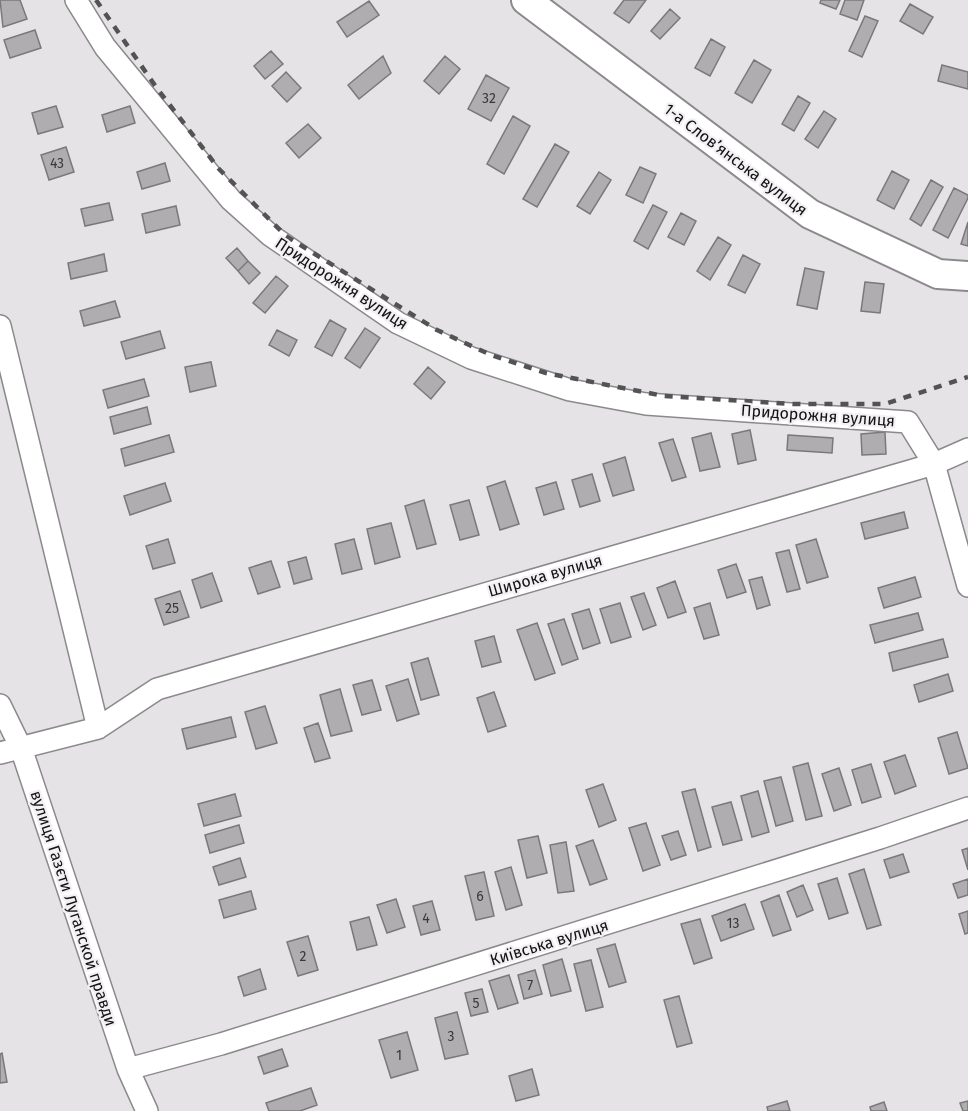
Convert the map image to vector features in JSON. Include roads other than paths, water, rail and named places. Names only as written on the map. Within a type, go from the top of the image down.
[{"type":"street","name":"Придорожня вулиця","points":[[76,0],[105,47],[231,200],[270,235],[398,323],[471,358],[570,390],[646,404],[908,422],[934,464]]},
{"type":"street","name":"1-а Слов’янська вулиця","points":[[526,0],[810,214],[938,274],[968,276]]},
{"type":"street","points":[[0,326],[98,728]]},
{"type":"street","points":[[968,449],[934,464],[968,586]]},
{"type":"street","name":"Широка вулиця","points":[[0,753],[98,728],[157,689],[596,560],[934,464]]},
{"type":"street","name":"вулиця Газєти Луганской правди","points":[[0,705],[21,748],[128,1069],[147,1111]]},
{"type":"street","name":"Київська вулиця","points":[[128,1069],[233,1041],[880,838],[968,808]]},
{"type":"railway","points":[[96,0],[156,87],[219,169],[286,236],[437,330],[491,355],[546,373],[664,396],[793,404],[885,404],[968,377]]}]
